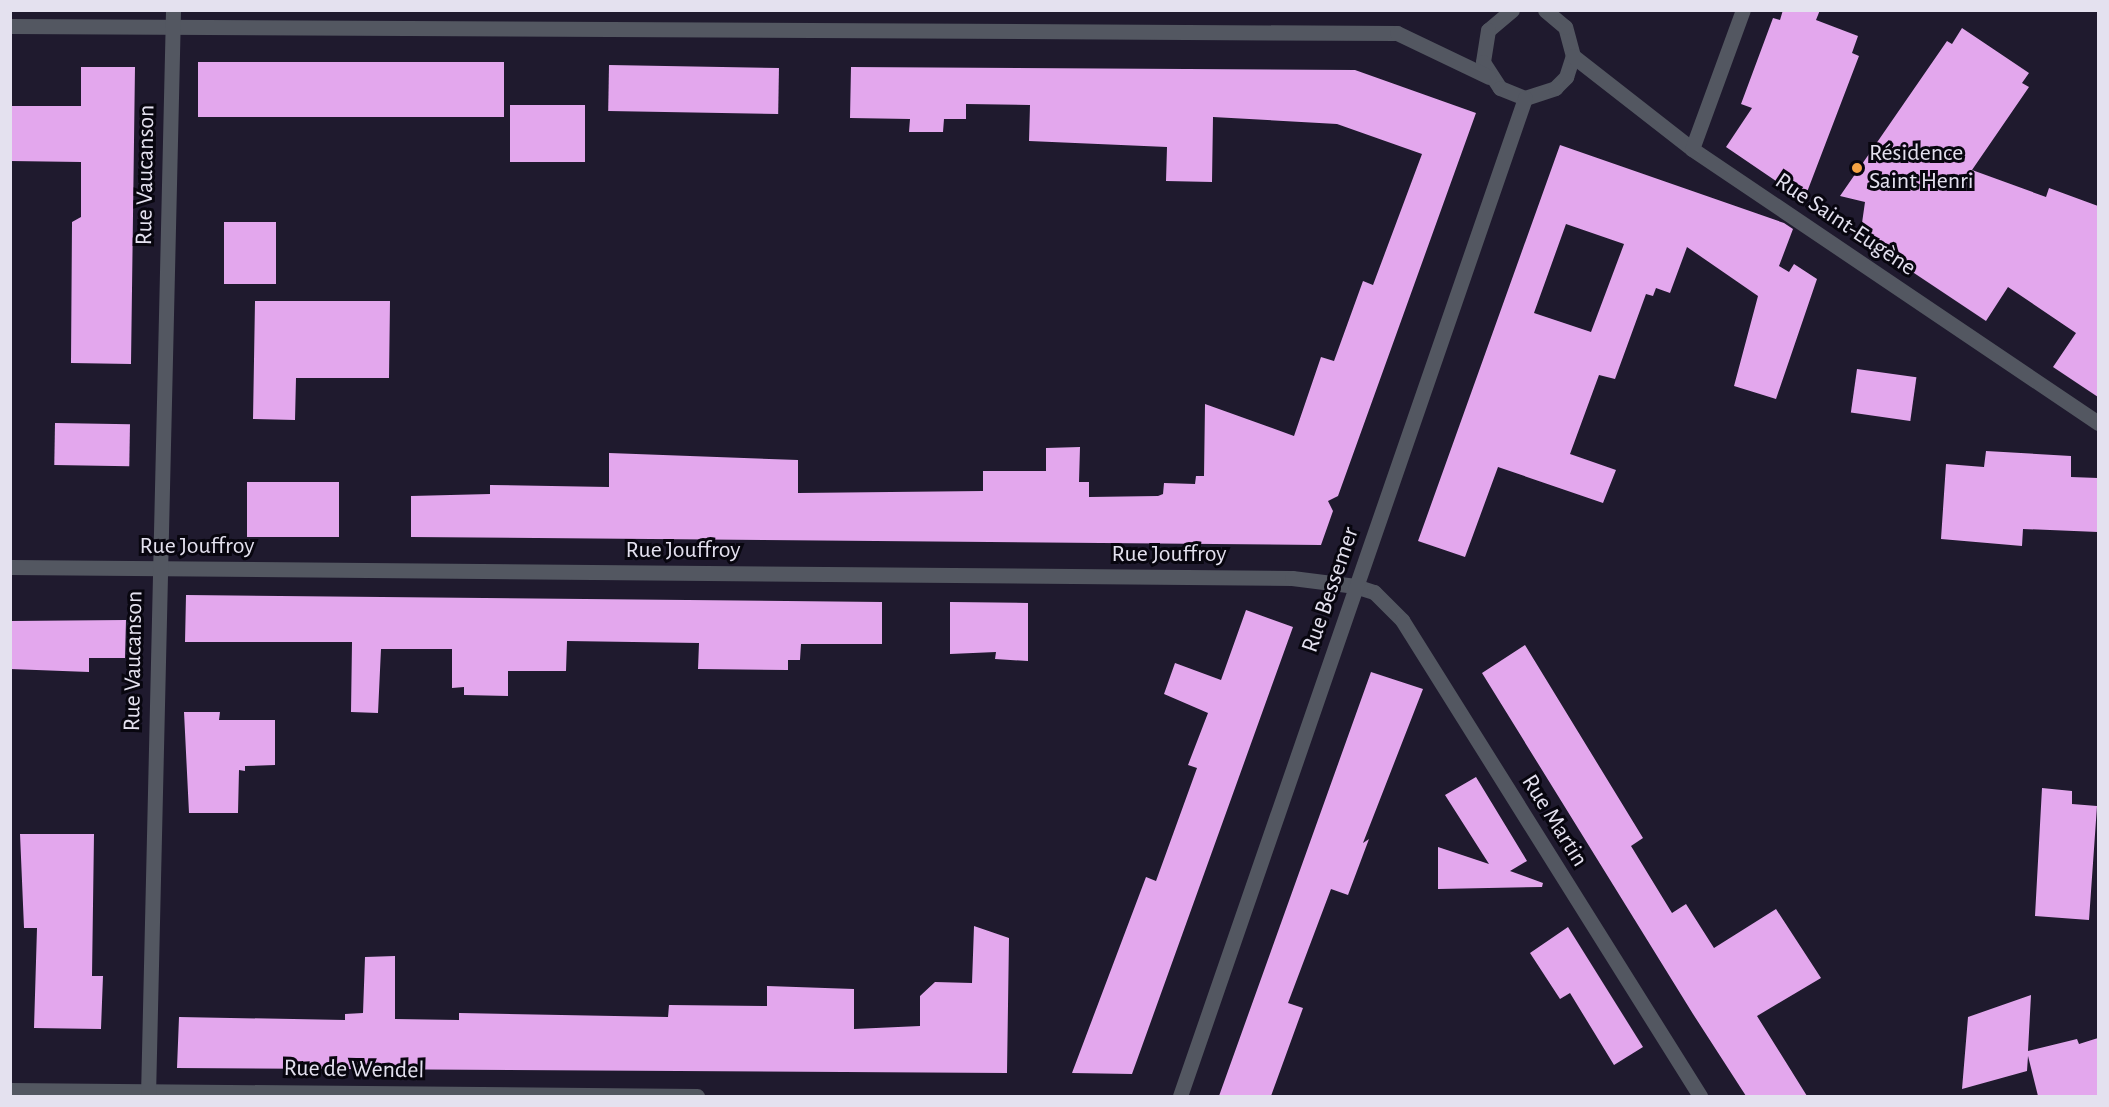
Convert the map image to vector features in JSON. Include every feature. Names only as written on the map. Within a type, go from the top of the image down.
[{"type":"street","points":[[1489,77],[1483,62],[1483,45],[1492,14],[1512,10]]},
{"type":"street","points":[[10,26],[172,18],[1398,33],[1489,77],[1500,88],[1526,98],[1555,88],[1566,77],[1573,56],[1565,27],[1545,10]]},
{"type":"street","points":[[1692,149],[1743,10]]},
{"type":"street","name":"Rue Vaucanson","points":[[148,1093],[172,18]]},
{"type":"street","name":"Rue Saint-Eugène","points":[[1573,56],[1692,149],[2098,423]]},
{"type":"street","name":"Rue Bessemer","points":[[1180,1096],[1526,98]]},
{"type":"street","name":"Rue Jouffroy","points":[[10,567],[1292,578],[1355,586]]},
{"type":"street","name":"Rue Martin","points":[[1355,586],[1374,592],[1402,620],[1700,1096]]},
{"type":"street","name":"Rue de Wendel","points":[[10,1090],[697,1096]]},
{"type":"building","points":[[1783,10],[1820,10],[1816,20],[1858,36],[1852,53],[1859,56],[1804,200],[1726,147],[1752,108],[1741,104],[1773,18],[1780,20]]},
{"type":"building","name":"Résidence Saint Henri","points":[[1962,28],[2029,73],[2022,83],[2029,87],[1972,170],[2046,197],[2049,188],[2098,206],[2098,397],[2053,367],[2076,333],[2008,287],[1986,321],[1860,237],[1865,202],[1840,196],[1947,41],[1952,44]]},
{"type":"building","points":[[198,62],[504,62],[504,117],[198,117]]},
{"type":"building","points":[[609,65],[779,68],[778,114],[608,111]]},
{"type":"building","points":[[81,67],[135,67],[131,364],[71,363],[72,222],[81,217],[81,162],[10,161],[10,106],[81,106]]},
{"type":"building","points":[[851,67],[1355,70],[1476,113],[1338,496],[1328,501],[1333,511],[1321,545],[411,537],[411,496],[490,494],[490,485],[609,487],[609,453],[798,460],[798,493],[983,491],[983,471],[1046,471],[1046,448],[1080,447],[1079,482],[1089,482],[1089,497],[1158,496],[1163,494],[1164,483],[1195,484],[1196,476],[1204,476],[1205,404],[1294,436],[1321,357],[1334,361],[1363,281],[1373,285],[1422,154],[1337,124],[1213,117],[1212,182],[1166,181],[1167,147],[1029,141],[1030,105],[966,104],[966,119],[944,119],[943,132],[909,132],[910,119],[850,118]]},
{"type":"building","points":[[510,105],[585,105],[585,162],[510,162]]},
{"type":"building","points":[[1560,145],[1784,223],[1793,229],[1779,266],[1789,272],[1794,264],[1817,279],[1776,399],[1734,386],[1758,296],[1687,247],[1670,293],[1656,288],[1653,296],[1646,294],[1615,379],[1599,375],[1570,454],[1616,470],[1603,503],[1498,467],[1465,557],[1418,541]],"holes":[[[1566,224],[1624,244],[1591,332],[1534,313]]]},
{"type":"building","points":[[224,222],[276,222],[276,284],[224,284]]},
{"type":"building","points":[[255,301],[390,301],[389,378],[296,378],[295,420],[253,419]]},
{"type":"building","points":[[1857,369],[1916,377],[1910,421],[1851,413]]},
{"type":"building","points":[[55,423],[130,424],[129,466],[54,465]]},
{"type":"building","points":[[1986,451],[2071,456],[2071,477],[2098,478],[2098,532],[2023,529],[2022,546],[1941,539],[1946,464],[1984,467]]},
{"type":"building","points":[[247,482],[339,482],[339,537],[247,537]]},
{"type":"building","points":[[186,595],[882,602],[882,644],[801,644],[800,660],[788,660],[788,670],[698,669],[699,643],[567,641],[566,671],[508,671],[508,696],[464,695],[464,687],[452,688],[452,649],[381,649],[378,713],[351,712],[352,642],[185,642]]},
{"type":"building","points":[[950,602],[1028,603],[1028,661],[995,659],[996,652],[950,654]]},
{"type":"building","points":[[1246,610],[1293,627],[1132,1074],[1072,1073],[1146,877],[1156,881],[1197,768],[1188,765],[1208,713],[1164,694],[1175,663],[1221,680]]},
{"type":"building","points":[[126,620],[125,658],[89,658],[89,672],[10,669],[10,621]]},
{"type":"building","points":[[1525,645],[1643,838],[1631,846],[1672,913],[1686,904],[1714,948],[1776,909],[1821,978],[1757,1016],[1807,1096],[1746,1096],[1693,1014],[1482,673]]},
{"type":"building","points":[[1371,672],[1423,689],[1363,843],[1369,839],[1348,895],[1331,889],[1288,1003],[1303,1008],[1271,1096],[1219,1096]]},
{"type":"building","points":[[184,712],[220,712],[219,720],[275,720],[275,765],[245,766],[245,771],[239,770],[238,813],[189,813]]},
{"type":"building","points":[[1476,777],[1527,861],[1510,871],[1543,883],[1542,887],[1438,889],[1438,847],[1489,864],[1445,795]]},
{"type":"building","points":[[2042,788],[2072,791],[2072,804],[2097,806],[2089,920],[2035,916]]},
{"type":"building","points":[[20,834],[94,834],[92,976],[103,976],[101,1029],[34,1028],[37,928],[24,928]]},
{"type":"building","points":[[974,926],[1009,938],[1007,1073],[177,1068],[179,1017],[345,1020],[345,1014],[363,1013],[365,957],[395,956],[395,1019],[459,1020],[459,1013],[668,1017],[669,1005],[767,1006],[767,986],[854,989],[854,1029],[920,1026],[920,996],[935,982],[972,983]]},
{"type":"building","points":[[1568,927],[1643,1047],[1614,1065],[1570,993],[1560,999],[1530,953]]},
{"type":"building","points":[[2031,995],[2028,1051],[2077,1039],[2079,1044],[2098,1038],[2098,1096],[2038,1096],[2028,1056],[2027,1071],[1962,1089],[1968,1017]]},
{"type":"place","name":"Résidence Saint Henri","points":[[1857,168]]}]
